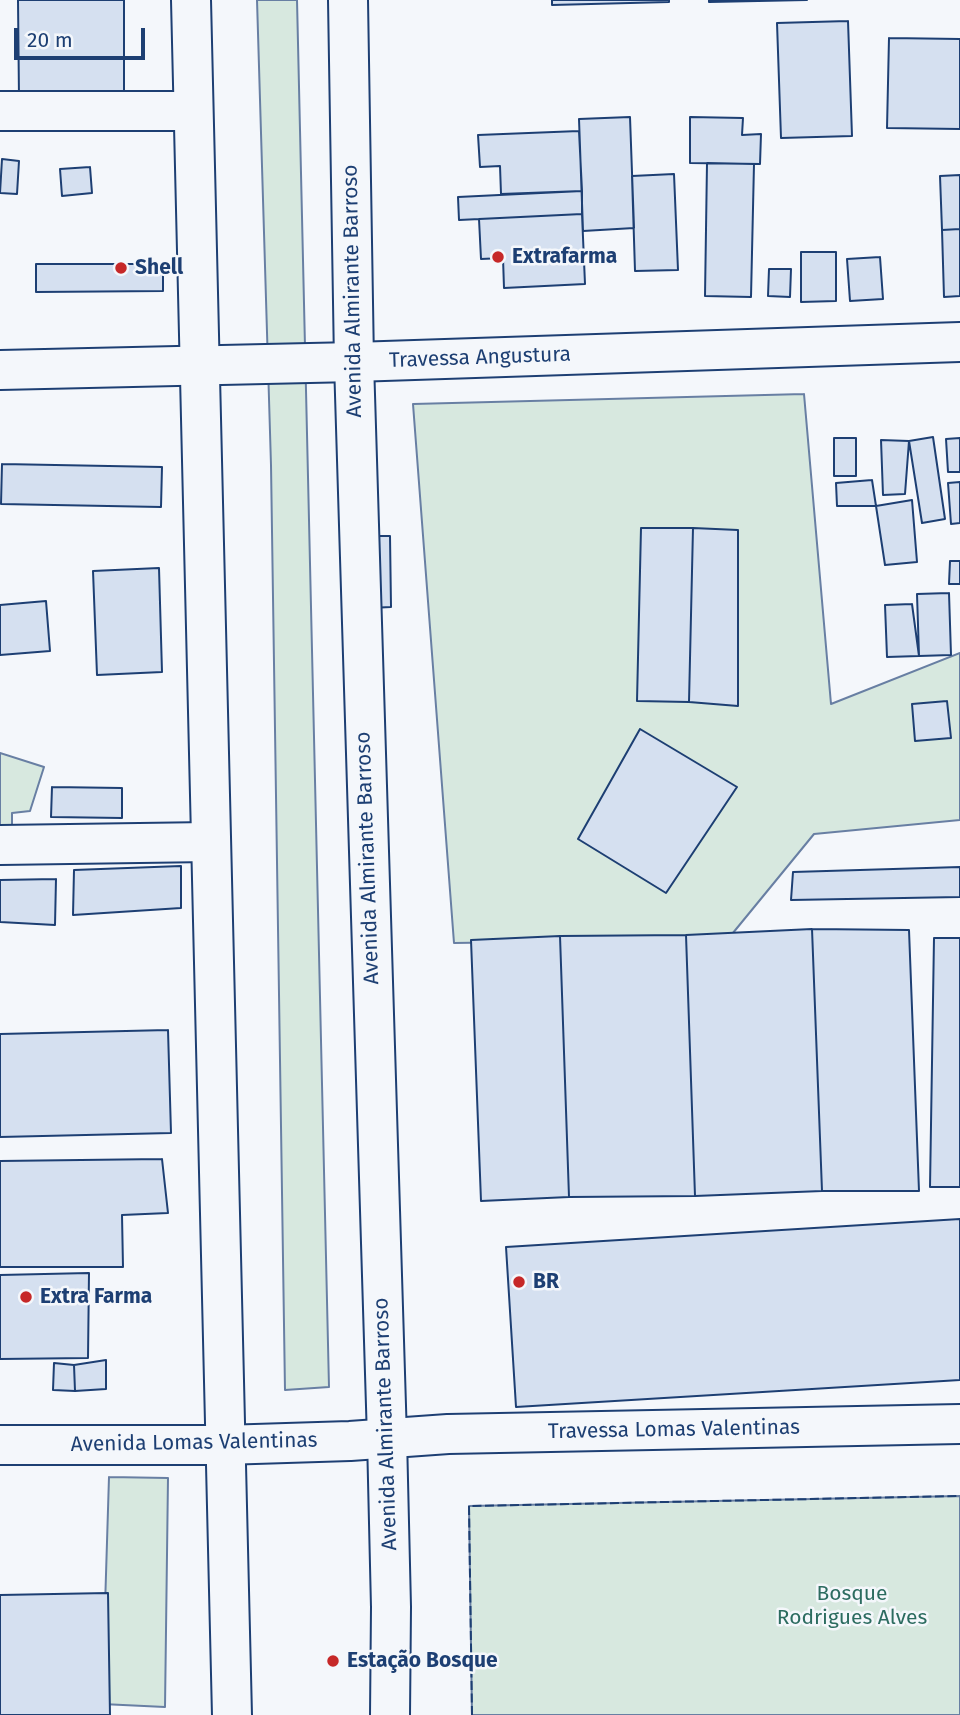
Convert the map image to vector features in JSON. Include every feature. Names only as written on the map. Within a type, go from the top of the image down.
[{"type":"main road","points":[[191,0],[223,1445],[232,1715]]},
{"type":"main road","name":"Avenida Almirante Barroso","points":[[348,0],[354,362],[387,1438],[391,1607],[390,1715]]},
{"type":"main road","points":[[0,111],[194,111]]},
{"type":"main road","name":"Travessa Angustura","points":[[0,370],[354,362],[960,342]]},
{"type":"main road","points":[[0,845],[209,842]]},
{"type":"main road","name":"Travessa Lomas Valentinas","points":[[387,1438],[448,1434],[960,1424]]},
{"type":"main road","name":"Avenida Lomas Valentinas","points":[[0,1445],[223,1445],[387,1438]]},
{"type":"green space","points":[[257,0],[297,0],[329,1387],[285,1390],[271,465]]},
{"type":"green space","points":[[804,394],[831,704],[960,653],[960,820],[814,834],[728,939],[454,943],[413,404]]},
{"type":"green space","points":[[0,753],[44,767],[30,811],[12,813],[12,827],[0,828]]},
{"type":"green space","points":[[109,1477],[168,1478],[165,1707],[102,1704]]},
{"type":"green space","name":"Bosque Rodrigues Alves","points":[[960,1496],[960,1715],[472,1715],[469,1506]]},
{"type":"building","points":[[18,0],[124,0],[124,96],[19,98]]},
{"type":"building","points":[[552,0],[669,0],[669,2],[552,5]]},
{"type":"building","points":[[709,0],[807,0],[709,2]]},
{"type":"building","points":[[848,21],[852,136],[781,138],[777,23]]},
{"type":"building","points":[[889,38],[960,39],[960,129],[887,128]]},
{"type":"building","points":[[630,117],[634,228],[583,231],[579,119]]},
{"type":"building","points":[[690,117],[743,118],[742,135],[761,134],[760,164],[690,163]]},
{"type":"building","points":[[579,131],[582,191],[501,194],[500,166],[480,167],[478,135]]},
{"type":"building","points":[[2,159],[19,161],[17,194],[0,193]]},
{"type":"building","points":[[707,163],[754,164],[751,297],[705,296]]},
{"type":"building","points":[[90,167],[92,193],[62,196],[60,169]]},
{"type":"building","points":[[674,174],[678,270],[635,271],[632,176]]},
{"type":"building","points":[[960,175],[960,229],[942,230],[940,176]]},
{"type":"building","points":[[582,191],[582,214],[459,220],[458,197]]},
{"type":"building","points":[[582,214],[585,284],[504,288],[503,258],[481,259],[479,219]]},
{"type":"building","points":[[960,229],[960,296],[944,297],[942,230]]},
{"type":"building","points":[[801,252],[836,252],[836,301],[801,302]]},
{"type":"building","points":[[880,257],[883,299],[850,301],[847,259]]},
{"type":"building","points":[[36,264],[163,264],[163,291],[36,292]]},
{"type":"building","points":[[769,269],[791,269],[790,297],[768,296]]},
{"type":"building","points":[[933,437],[945,519],[922,523],[909,441]]},
{"type":"building","points":[[834,438],[856,438],[856,476],[834,476]]},
{"type":"building","points":[[960,438],[960,472],[948,472],[946,439]]},
{"type":"building","points":[[881,440],[909,441],[905,494],[883,495]]},
{"type":"building","points":[[2,464],[162,467],[161,507],[1,504]]},
{"type":"building","points":[[872,480],[876,506],[837,506],[836,483]]},
{"type":"building","points":[[960,482],[960,523],[951,524],[948,483]]},
{"type":"building","points":[[912,500],[917,562],[885,565],[876,506]]},
{"type":"building","points":[[641,528],[693,528],[689,702],[637,701]]},
{"type":"building","points":[[693,528],[738,530],[738,706],[689,702]]},
{"type":"building","points":[[369,536],[390,536],[391,607],[370,608]]},
{"type":"building","points":[[950,561],[960,561],[960,584],[949,584]]},
{"type":"building","points":[[159,568],[162,672],[97,675],[93,571]]},
{"type":"building","points":[[949,593],[951,655],[919,656],[917,594]]},
{"type":"building","points":[[46,601],[50,651],[0,655],[0,605]]},
{"type":"building","points":[[912,604],[919,656],[887,657],[885,605]]},
{"type":"building","points":[[947,701],[951,738],[915,741],[912,704]]},
{"type":"building","points":[[640,729],[737,787],[666,893],[578,839]]},
{"type":"building","points":[[52,787],[122,788],[122,818],[51,817]]},
{"type":"building","points":[[181,866],[181,908],[73,915],[74,870]]},
{"type":"building","points":[[960,867],[960,897],[791,900],[793,872]]},
{"type":"building","points":[[56,879],[55,925],[0,922],[0,880]]},
{"type":"building","points":[[812,929],[822,1191],[695,1196],[686,935]]},
{"type":"building","points":[[812,929],[909,930],[919,1191],[822,1191]]},
{"type":"building","points":[[686,935],[695,1196],[569,1197],[560,936]]},
{"type":"building","points":[[560,936],[569,1197],[481,1201],[471,940]]},
{"type":"building","points":[[934,938],[960,938],[960,1187],[930,1187]]},
{"type":"building","points":[[168,1030],[171,1133],[0,1137],[0,1034]]},
{"type":"building","points":[[162,1159],[168,1213],[122,1215],[123,1267],[0,1267],[0,1161]]},
{"type":"building","points":[[960,1219],[960,1380],[516,1407],[506,1247]]},
{"type":"building","points":[[89,1273],[88,1358],[0,1359],[0,1275]]},
{"type":"building","points":[[106,1360],[106,1389],[75,1391],[74,1365]]},
{"type":"building","points":[[54,1363],[74,1365],[75,1391],[53,1390]]},
{"type":"building","points":[[108,1593],[110,1715],[0,1715],[0,1595]]},
{"type":"fence","points":[[472,1715],[469,1506],[960,1496]]},
{"type":"place","name":"Extrafarma","points":[[498,257]]},
{"type":"place","name":"Shell","points":[[121,268]]},
{"type":"place","name":"BR","points":[[519,1282]]},
{"type":"place","name":"Extra Farma","points":[[26,1297]]},
{"type":"place","name":"Estação Bosque","points":[[333,1661]]}]
